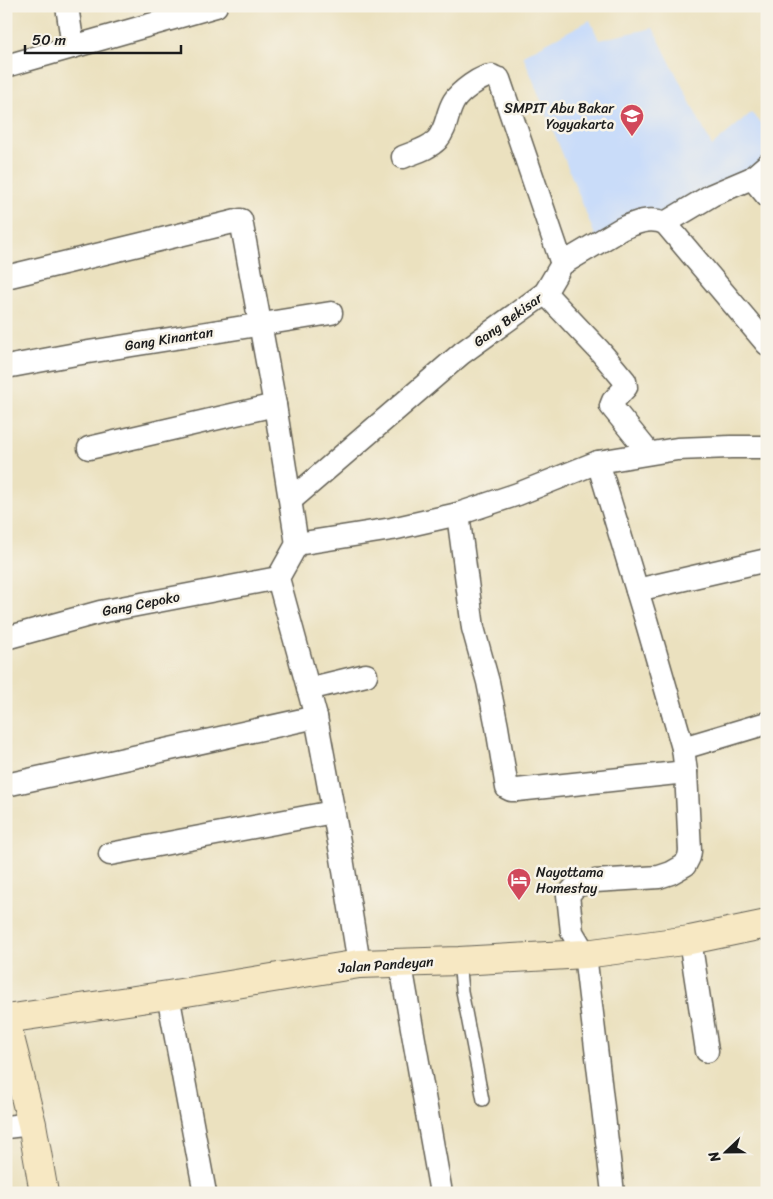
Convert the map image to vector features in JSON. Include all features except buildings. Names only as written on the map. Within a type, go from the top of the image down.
[{"type":"street","points":[[66,6],[73,47]]},
{"type":"street","points":[[6,66],[73,47],[171,12],[216,6]]},
{"type":"street","points":[[403,157],[429,147],[438,138],[445,128],[453,103],[459,94],[483,78],[492,76],[499,79],[562,264]]},
{"type":"street","points":[[767,196],[760,171],[712,195],[665,223],[767,344]]},
{"type":"street","name":"Gang Bekisar","points":[[290,500],[462,353],[545,293],[562,264],[631,224],[656,219],[665,223]]},
{"type":"street","points":[[6,277],[241,220],[276,405],[298,544],[278,578],[316,718],[360,964]]},
{"type":"street","points":[[545,293],[599,350],[625,381],[626,387],[613,401],[611,406],[649,453]]},
{"type":"street","name":"Gang Kinantan","points":[[6,367],[331,313]]},
{"type":"street","points":[[89,448],[276,405]]},
{"type":"street","points":[[298,544],[392,528],[458,514],[518,494],[598,462],[676,448],[767,447]]},
{"type":"street","points":[[598,462],[683,748],[690,851],[685,865],[679,870],[659,878],[595,881],[576,886],[568,895],[572,932],[585,954],[613,1193]]},
{"type":"street","points":[[458,514],[473,628],[488,682],[507,788],[517,790],[686,772]]},
{"type":"street","points":[[637,590],[767,560]]},
{"type":"street","name":"Gang Cepoko","points":[[6,638],[100,612],[278,578]]},
{"type":"street","points":[[308,689],[366,675]]},
{"type":"street","points":[[6,786],[316,718]]},
{"type":"street","points":[[683,748],[767,723]]},
{"type":"street","points":[[110,854],[333,812]]},
{"type":"street","name":"Jalan Pandeyan","points":[[6,1021],[360,964],[585,954],[690,940],[767,924]]},
{"type":"street","points":[[690,940],[707,1051]]},
{"type":"street","points":[[402,963],[441,1193]]},
{"type":"street","points":[[168,995],[205,1193]]},
{"type":"street","points":[[6,1021],[19,1126],[44,1193]]},
{"type":"lane","points":[[459,961],[462,991],[483,1100]]},
{"type":"shaded area","name":"SMPIT Abu Bakar Yogyakarta","points":[[590,20],[599,40],[653,28],[712,146],[751,113],[767,128],[767,196],[752,178],[598,243],[523,55]]},
{"type":"place","name":"SMPIT Abu Bakar Yogyakarta","points":[[632,137]]},
{"type":"place","name":"Nayottama Homestay","points":[[519,901]]}]
